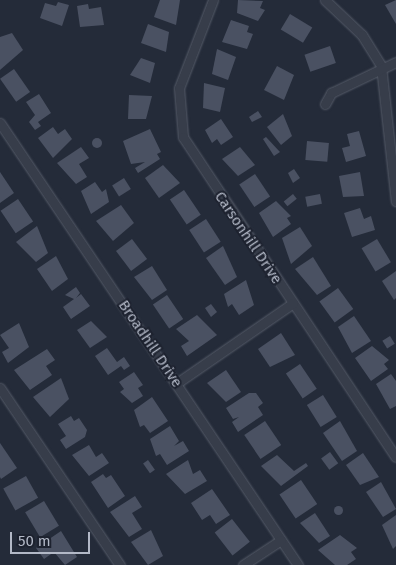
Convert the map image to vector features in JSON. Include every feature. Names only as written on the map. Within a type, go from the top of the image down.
[{"type":"street","name":"Carsonhill Drive","points":[[213,0],[182,73],[179,122],[190,153],[396,456]]},
{"type":"street","points":[[325,0],[362,35],[381,66],[396,201]]},
{"type":"street","points":[[325,104],[331,93],[381,66],[396,62]]},
{"type":"street","name":"Broadhill Drive","points":[[0,123],[298,565]]},
{"type":"street","points":[[176,383],[292,303]]},
{"type":"street","points":[[0,388],[120,565]]},
{"type":"street","points":[[243,565],[281,540]]},
{"type":"building","points":[[160,0],[180,0],[176,25],[154,17]]},
{"type":"building","points":[[238,0],[263,1],[260,8],[265,10],[258,21],[237,13]]},
{"type":"building","points":[[396,0],[396,24],[385,5]]},
{"type":"building","points":[[58,2],[69,5],[62,26],[40,18],[45,3],[56,6]]},
{"type":"building","points":[[88,4],[89,9],[101,7],[104,25],[80,27],[77,6]]},
{"type":"building","points":[[290,14],[312,27],[303,43],[281,29]]},
{"type":"building","points":[[231,20],[249,26],[247,32],[253,34],[247,49],[222,42]]},
{"type":"building","points":[[148,24],[169,32],[166,52],[141,43]]},
{"type":"building","points":[[12,33],[23,50],[0,70],[0,37]]},
{"type":"building","points":[[330,46],[336,63],[310,72],[304,55]]},
{"type":"building","points":[[217,49],[236,57],[228,80],[212,74]]},
{"type":"building","points":[[141,58],[155,63],[150,83],[130,75]]},
{"type":"building","points":[[277,66],[294,75],[284,100],[264,90]]},
{"type":"building","points":[[14,69],[30,92],[16,102],[0,79]]},
{"type":"building","points":[[204,83],[225,88],[220,112],[203,108]]},
{"type":"building","points":[[39,94],[51,113],[38,122],[41,126],[35,130],[29,122],[35,115],[26,102]]},
{"type":"building","points":[[129,95],[152,96],[146,119],[128,119]]},
{"type":"building","points":[[258,111],[262,117],[252,122],[249,117]]},
{"type":"building","points":[[283,114],[292,136],[281,145],[267,127]]},
{"type":"building","points":[[221,119],[233,137],[221,145],[217,139],[212,143],[205,130]]},
{"type":"building","points":[[53,127],[58,134],[65,129],[72,139],[53,158],[38,138]]},
{"type":"building","points":[[150,129],[161,152],[157,154],[160,159],[138,173],[135,168],[145,162],[131,164],[123,141]]},
{"type":"building","points":[[359,131],[366,156],[346,162],[342,148],[350,146],[347,134]]},
{"type":"building","points":[[266,137],[280,152],[274,156],[263,139]]},
{"type":"building","points":[[97,138],[102,143],[97,148],[92,143]]},
{"type":"building","points":[[307,141],[329,143],[327,162],[305,160]]},
{"type":"building","points":[[81,147],[89,158],[79,164],[87,177],[76,184],[57,163]]},
{"type":"building","points":[[240,147],[255,165],[238,176],[222,159]]},
{"type":"building","points":[[163,165],[180,183],[159,198],[145,178]]},
{"type":"building","points":[[294,169],[300,178],[293,183],[288,173]]},
{"type":"building","points":[[0,172],[14,193],[0,203]]},
{"type":"building","points":[[360,172],[364,196],[343,197],[339,176]]},
{"type":"building","points":[[255,174],[270,196],[254,207],[239,185]]},
{"type":"building","points":[[124,178],[131,189],[119,196],[112,185]]},
{"type":"building","points":[[95,182],[102,192],[106,189],[109,202],[91,214],[81,191]]},
{"type":"building","points":[[184,190],[201,215],[187,224],[170,200]]},
{"type":"building","points":[[293,194],[297,199],[287,206],[284,202]]},
{"type":"building","points":[[320,194],[322,204],[307,207],[305,197]]},
{"type":"building","points":[[18,199],[33,221],[16,233],[1,211]]},
{"type":"building","points":[[276,201],[291,216],[287,218],[291,224],[273,237],[259,213]]},
{"type":"building","points":[[121,205],[134,223],[113,241],[96,221]]},
{"type":"building","points":[[360,208],[364,219],[371,216],[375,230],[352,237],[344,213]]},
{"type":"building","points":[[206,219],[221,242],[204,253],[189,230]]},
{"type":"building","points":[[37,226],[48,253],[36,262],[16,242]]},
{"type":"building","points":[[300,227],[312,246],[291,264],[282,238]]},
{"type":"building","points":[[132,239],[147,259],[131,271],[116,251]]},
{"type":"building","points":[[377,239],[391,262],[375,271],[362,248]]},
{"type":"building","points":[[223,246],[237,277],[225,285],[206,258]]},
{"type":"building","points":[[56,256],[68,279],[52,291],[37,269]]},
{"type":"building","points":[[313,257],[331,286],[317,295],[295,269]]},
{"type":"building","points":[[152,266],[167,290],[152,300],[134,277]]},
{"type":"building","points":[[396,271],[396,298],[394,300],[382,281]]},
{"type":"building","points":[[246,280],[254,305],[239,315],[232,304],[228,307],[224,294]]},
{"type":"building","points":[[76,287],[80,293],[76,298],[81,294],[90,306],[71,319],[63,307],[74,299],[65,295]]},
{"type":"building","points":[[338,288],[353,309],[335,323],[319,302]]},
{"type":"building","points":[[167,295],[183,319],[169,329],[153,305]]},
{"type":"building","points":[[211,304],[217,312],[211,317],[205,308]]},
{"type":"building","points":[[197,315],[217,335],[187,356],[181,346],[189,341],[176,329]]},
{"type":"building","points":[[354,316],[371,341],[352,353],[338,327]]},
{"type":"building","points":[[91,321],[107,337],[90,348],[77,330]]},
{"type":"building","points":[[19,323],[29,347],[8,363],[2,352],[9,348],[0,335]]},
{"type":"building","points":[[281,333],[295,355],[270,367],[258,349]]},
{"type":"building","points":[[390,336],[395,344],[387,348],[382,341]]},
{"type":"building","points":[[372,346],[389,360],[384,364],[388,369],[371,381],[355,358]]},
{"type":"building","points":[[107,348],[117,362],[124,357],[130,366],[124,370],[121,366],[108,375],[95,356]]},
{"type":"building","points":[[47,349],[55,360],[46,366],[52,375],[30,390],[14,370]]},
{"type":"building","points":[[300,364],[317,389],[303,398],[286,374]]},
{"type":"building","points":[[226,370],[241,392],[226,402],[207,383]]},
{"type":"building","points":[[134,372],[143,385],[138,388],[143,396],[132,403],[120,392],[124,389],[119,382]]},
{"type":"building","points":[[391,374],[396,381],[396,406],[390,409],[376,384]]},
{"type":"building","points":[[61,378],[69,399],[50,417],[33,397]]},
{"type":"building","points":[[249,393],[256,393],[263,403],[258,407],[263,415],[238,432],[232,422],[239,417],[233,419],[226,408]]},
{"type":"building","points":[[323,395],[337,417],[321,427],[307,405]]},
{"type":"building","points":[[152,397],[168,421],[150,433],[144,425],[140,427],[134,410]]},
{"type":"building","points":[[71,416],[74,421],[79,418],[87,430],[85,437],[66,449],[60,440],[66,436],[58,424]]},
{"type":"building","points":[[265,421],[281,445],[260,459],[244,435]]},
{"type":"building","points":[[340,421],[357,451],[342,461],[323,433]]},
{"type":"building","points":[[170,426],[179,441],[174,446],[183,441],[189,451],[167,465],[160,454],[156,456],[150,439]]},
{"type":"building","points":[[0,443],[17,468],[1,479],[0,477]]},
{"type":"building","points":[[89,445],[96,457],[102,453],[109,463],[89,476],[72,455]]},
{"type":"building","points":[[330,452],[338,463],[329,470],[321,458]]},
{"type":"building","points":[[363,453],[379,477],[360,485],[346,465]]},
{"type":"building","points":[[277,455],[294,471],[306,463],[308,466],[281,486],[261,466]]},
{"type":"building","points":[[148,460],[155,470],[150,473],[143,463]]},
{"type":"building","points":[[188,460],[193,474],[200,470],[207,481],[185,494],[166,474]]},
{"type":"building","points":[[103,474],[106,478],[111,475],[125,496],[108,508],[91,482]]},
{"type":"building","points":[[26,476],[38,498],[15,510],[3,489]]},
{"type":"building","points":[[301,480],[317,504],[296,519],[279,495]]},
{"type":"building","points":[[381,482],[396,509],[383,517],[366,492]]},
{"type":"building","points":[[212,489],[230,515],[216,524],[210,515],[202,520],[191,503]]},
{"type":"building","points":[[135,496],[142,507],[132,513],[142,529],[129,537],[110,512]]},
{"type":"building","points":[[44,501],[59,526],[40,537],[25,512]]},
{"type":"building","points":[[338,505],[343,510],[338,515],[333,510]]},
{"type":"building","points":[[315,513],[330,536],[319,543],[300,523]]},
{"type":"building","points":[[396,515],[396,546],[393,549],[382,525]]},
{"type":"building","points":[[232,519],[250,542],[233,555],[215,533]]},
{"type":"building","points":[[151,530],[163,556],[148,565],[131,542]]},
{"type":"building","points":[[61,531],[77,557],[65,565],[54,552],[44,559],[36,548]]},
{"type":"building","points":[[340,535],[357,548],[351,552],[356,559],[347,565],[335,565],[318,550]]}]
